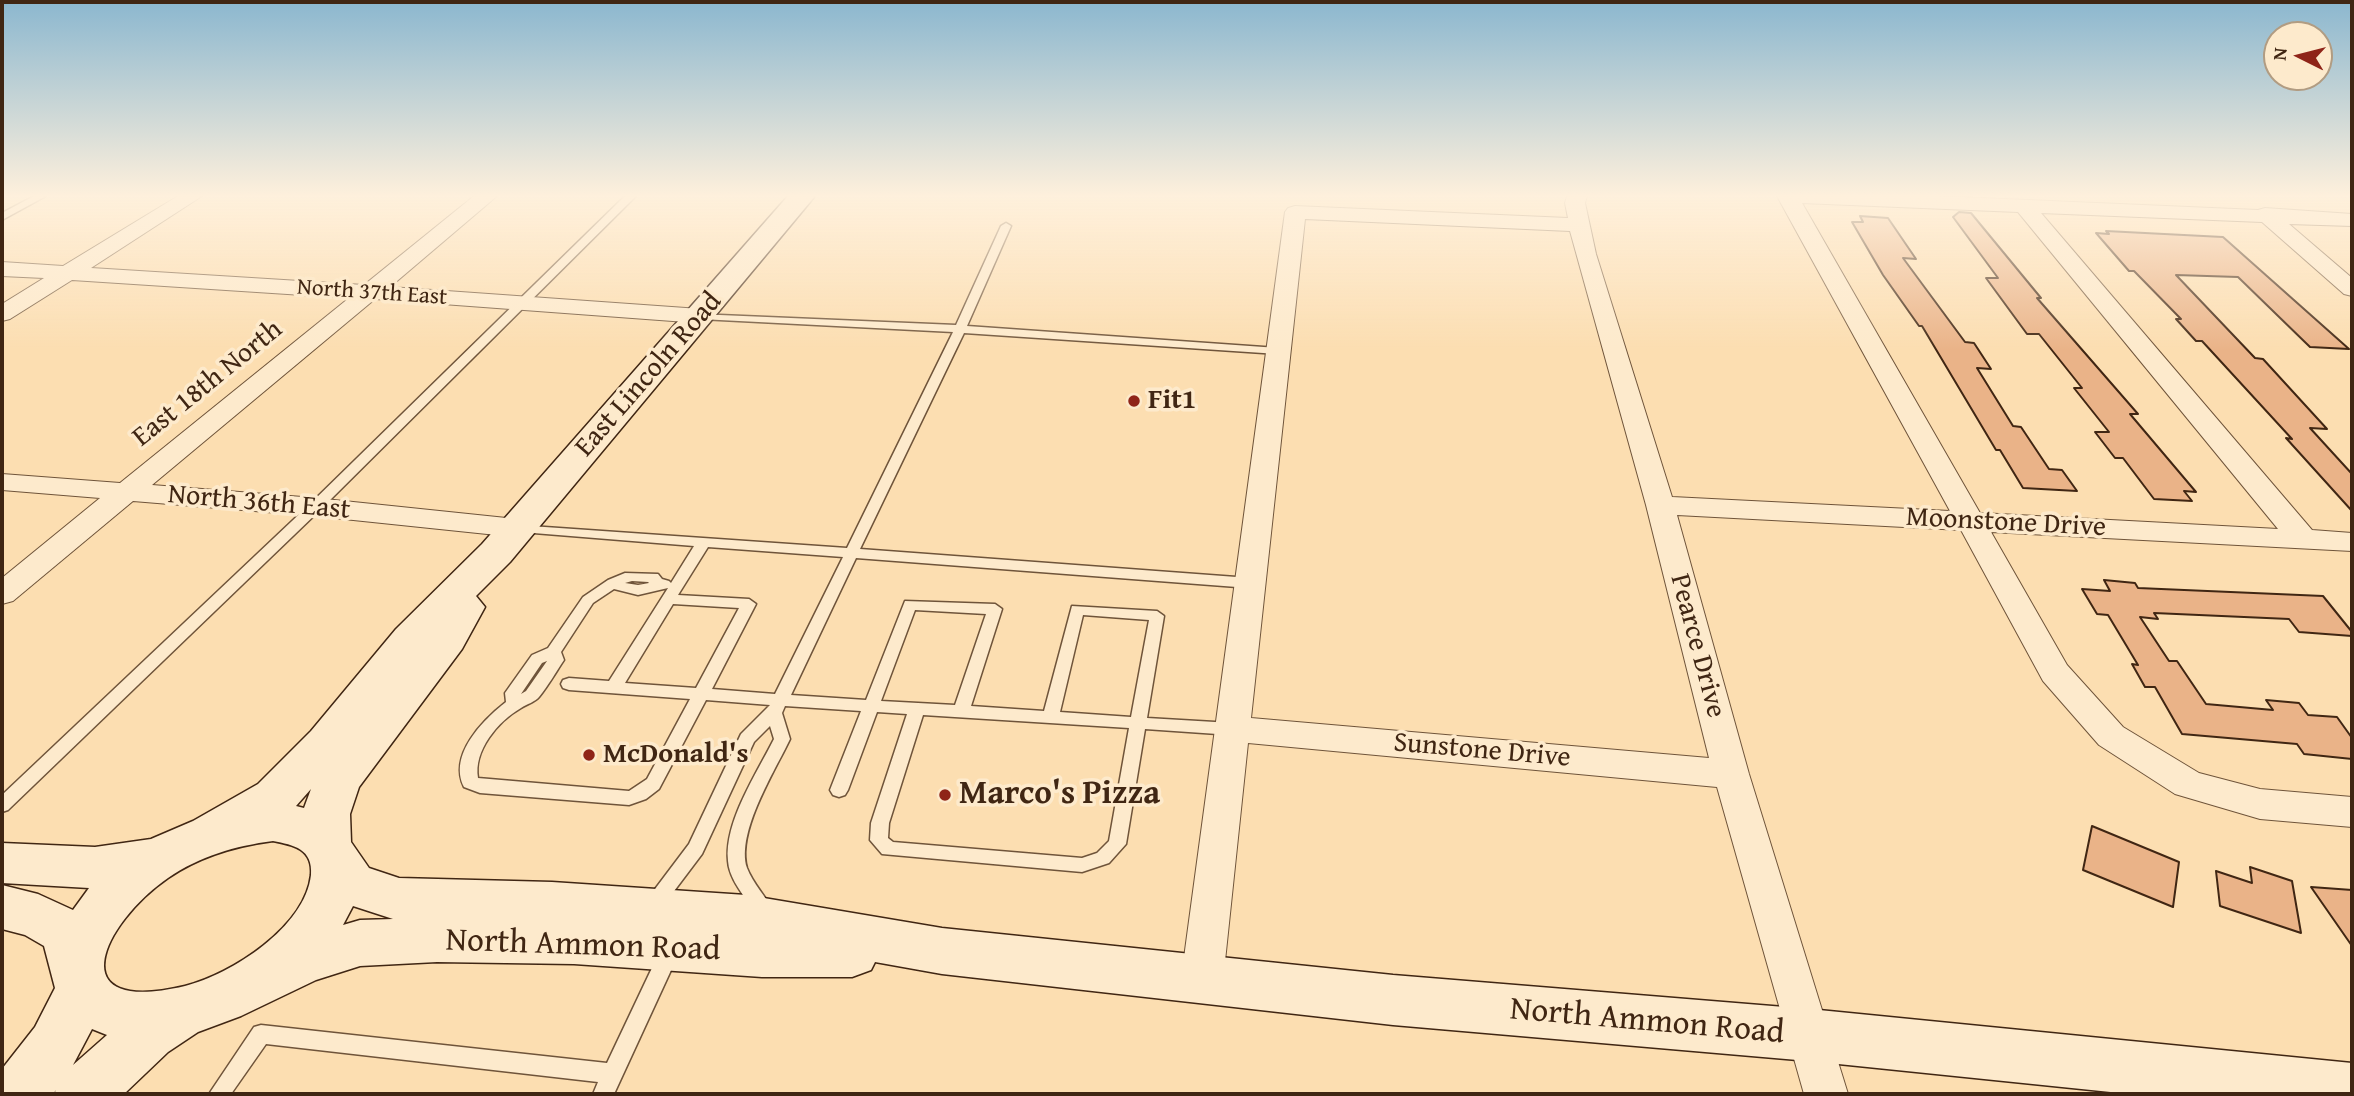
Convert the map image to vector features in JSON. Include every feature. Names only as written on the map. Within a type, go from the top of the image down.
[{"type":"main road","name":"East Lincoln Road","points":[[211,834],[275,797],[327,743],[411,639],[506,540],[759,247]]},
{"type":"main road","name":"East Lincoln Road","points":[[332,852],[326,814],[338,780],[447,639],[506,540]]},
{"type":"main road","points":[[18,1094],[60,1040],[74,1014],[88,929],[113,895],[149,865],[191,841],[211,834],[234,827],[273,822],[306,828],[332,852],[335,889],[321,919],[296,950],[260,978],[235,992],[183,1013],[148,1034],[83,1094]]},
{"type":"main road","name":"North Ammon Road","points":[[332,852],[352,884],[399,899],[660,929],[762,954],[942,951]]},
{"type":"main road","points":[[2,863],[91,870],[117,868],[164,856]]},
{"type":"main road","points":[[2,906],[38,916],[65,932],[79,976],[103,1010],[136,1018],[183,1013]]},
{"type":"main road","name":"North Ammon Road","points":[[235,992],[303,961],[360,943],[478,939],[574,941],[660,929],[771,921],[942,951],[1202,980],[1393,1000],[1809,1035],[2352,1090]]},
{"type":"street","points":[[2,314],[110,247]]},
{"type":"street","name":"East 18th North","points":[[2,594],[425,247]]},
{"type":"street","points":[[1202,980],[1291,247]]},
{"type":"street","name":"Pearce Drive","points":[[1584,247],[1660,505],[1731,774],[1826,1094]]},
{"type":"street","points":[[1817,247],[2055,673],[2111,736],[2188,784],[2260,804],[2352,812]]},
{"type":"street","points":[[2059,247],[2302,538]]},
{"type":"street","points":[[2304,247],[2352,289]]},
{"type":"street","name":"North 37th East","points":[[2,269],[700,316]]},
{"type":"street","name":"North 36th East","points":[[2,482],[315,507],[506,540]]},
{"type":"street","name":"Moonstone Drive","points":[[1660,505],[2352,542]]},
{"type":"street","name":"Sunstone Drive","points":[[1232,729],[1731,774]]},
{"type":"lane","points":[[2,805],[315,507],[579,247]]},
{"type":"lane","points":[[603,1094],[613,1074],[660,929],[747,738],[777,707],[960,329],[997,247]]},
{"type":"lane","points":[[700,316],[960,329],[1278,351]]},
{"type":"lane","points":[[506,540],[703,543],[1250,583]]},
{"type":"lane","points":[[614,687],[703,543]]},
{"type":"lane","points":[[613,583],[622,589],[648,589],[657,584],[673,592],[749,604],[653,784],[640,794],[629,797],[480,786],[470,782],[467,765],[476,744],[489,726],[514,704],[533,695],[556,660],[553,652],[588,600],[613,583]]},
{"type":"lane","points":[[839,790],[910,605],[995,609],[961,712]]},
{"type":"lane","points":[[917,709],[880,823],[879,840],[888,849],[1082,865],[1103,858],[1117,844],[1157,616],[1077,610],[1051,718]]},
{"type":"lane","points":[[569,684],[703,694],[777,707],[871,706],[1232,729]]},
{"type":"lane","points":[[771,921],[744,879],[737,862],[743,821],[782,739],[777,707]]},
{"type":"lane","points":[[219,1094],[261,1034],[613,1074]]},
{"type":"building","points":[[1867,247],[1908,247],[1916,259],[1903,258],[1965,342],[1974,343],[1991,369],[1977,368],[2013,426],[2021,427],[2049,469],[2062,470],[2077,491],[2023,488],[2000,450],[1996,450],[1922,326],[1919,326]]},
{"type":"building","points":[[1975,247],[1999,247],[2041,298],[2037,298],[2138,414],[2130,414],[2196,492],[2184,491],[2192,501],[2154,499],[2123,458],[2115,458],[2095,432],[2109,432],[2074,388],[2082,388],[2039,334],[2027,334],[1986,278],[1998,278]]},
{"type":"building","points":[[2108,247],[2234,247],[2349,349],[2310,347],[2238,277],[2176,275],[2255,358],[2263,359],[2327,429],[2310,428],[2352,474],[2352,511],[2286,438],[2292,439],[2202,341],[2196,341],[2176,319],[2181,319],[2134,271],[2129,271]]},
{"type":"building","points":[[2104,580],[2135,583],[2138,588],[2323,596],[2352,632],[2352,636],[2299,632],[2289,619],[2154,613],[2158,619],[2140,617],[2169,661],[2177,661],[2206,704],[2273,710],[2266,700],[2299,703],[2308,715],[2337,717],[2352,738],[2352,759],[2304,754],[2297,744],[2182,734],[2155,687],[2145,687],[2132,664],[2138,665],[2108,615],[2097,614],[2082,589],[2110,591]]},
{"type":"building","points":[[2092,826],[2179,862],[2173,907],[2083,870]]},
{"type":"building","points":[[2250,867],[2292,881],[2301,933],[2220,906],[2216,871],[2252,883]]},
{"type":"building","points":[[2311,887],[2352,890],[2352,946]]},
{"type":"place","name":"Fit1","points":[[1134,401]]},
{"type":"place","name":"McDonald's","points":[[589,755]]},
{"type":"place","name":"Marco's Pizza","points":[[945,795]]}]
